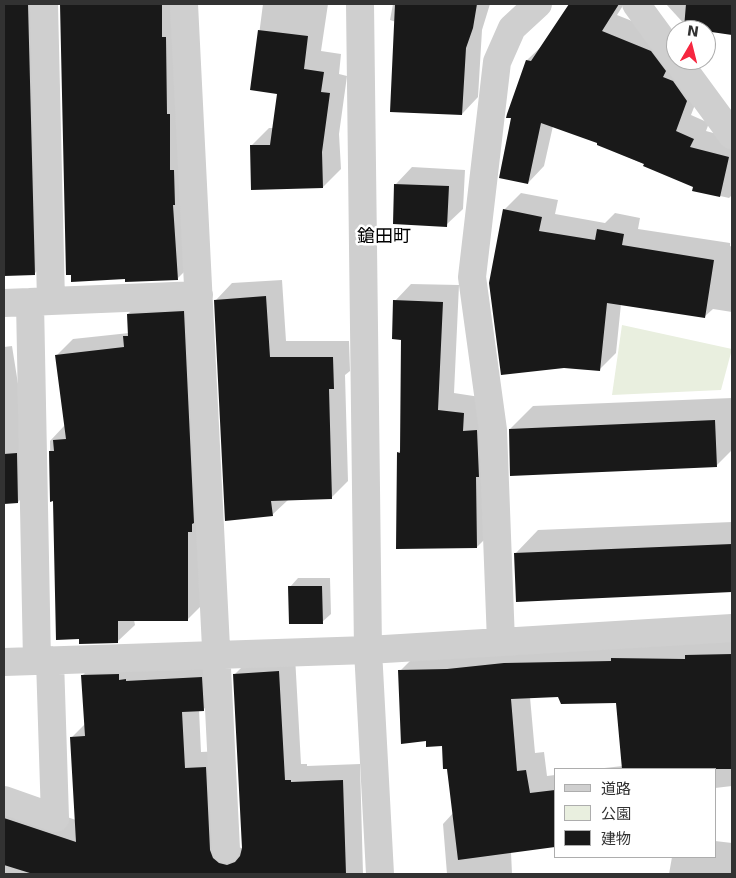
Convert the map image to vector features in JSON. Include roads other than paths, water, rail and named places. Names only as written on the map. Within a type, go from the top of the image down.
[{"type":"street","points":[[4,800],[55,818],[44,660],[28,302],[44,4]]},
{"type":"street","points":[[184,4],[218,655],[226,848]]},
{"type":"street","points":[[360,4],[368,650],[380,874]]},
{"type":"street","points":[[501,642],[493,430],[472,277],[497,62],[512,28],[538,4]]},
{"type":"street","points":[[636,4],[732,135]]},
{"type":"street","points":[[28,302],[199,295]]},
{"type":"street","points":[[4,662],[368,650],[732,628]]},
{"type":"district","name":"鎗田町","points":[[384,237]]}]
